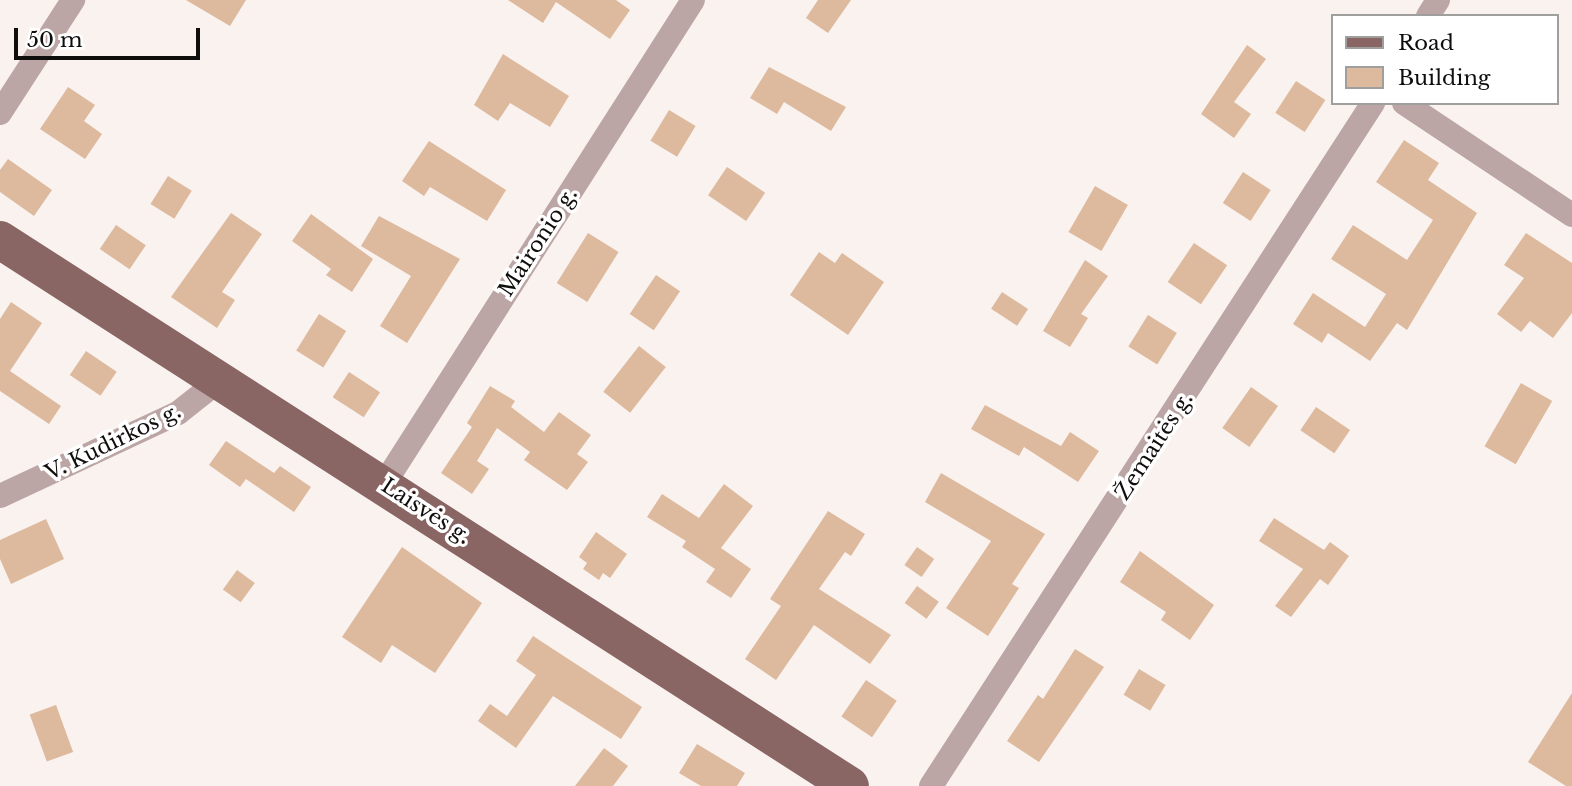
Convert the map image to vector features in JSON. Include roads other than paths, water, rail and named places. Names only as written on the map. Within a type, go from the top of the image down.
[{"type":"main road","name":"Laisvės g.","points":[[0,240],[222,379],[850,786]]},
{"type":"street","points":[[0,113],[73,0]]},
{"type":"street","name":"Maironio g.","points":[[384,484],[693,0]]},
{"type":"street","name":"Žemaitės g.","points":[[931,786],[1372,105]]},
{"type":"street","points":[[1407,105],[1572,215]]},
{"type":"street","name":"V. Kudirkos g.","points":[[0,496],[178,413],[222,379]]}]
